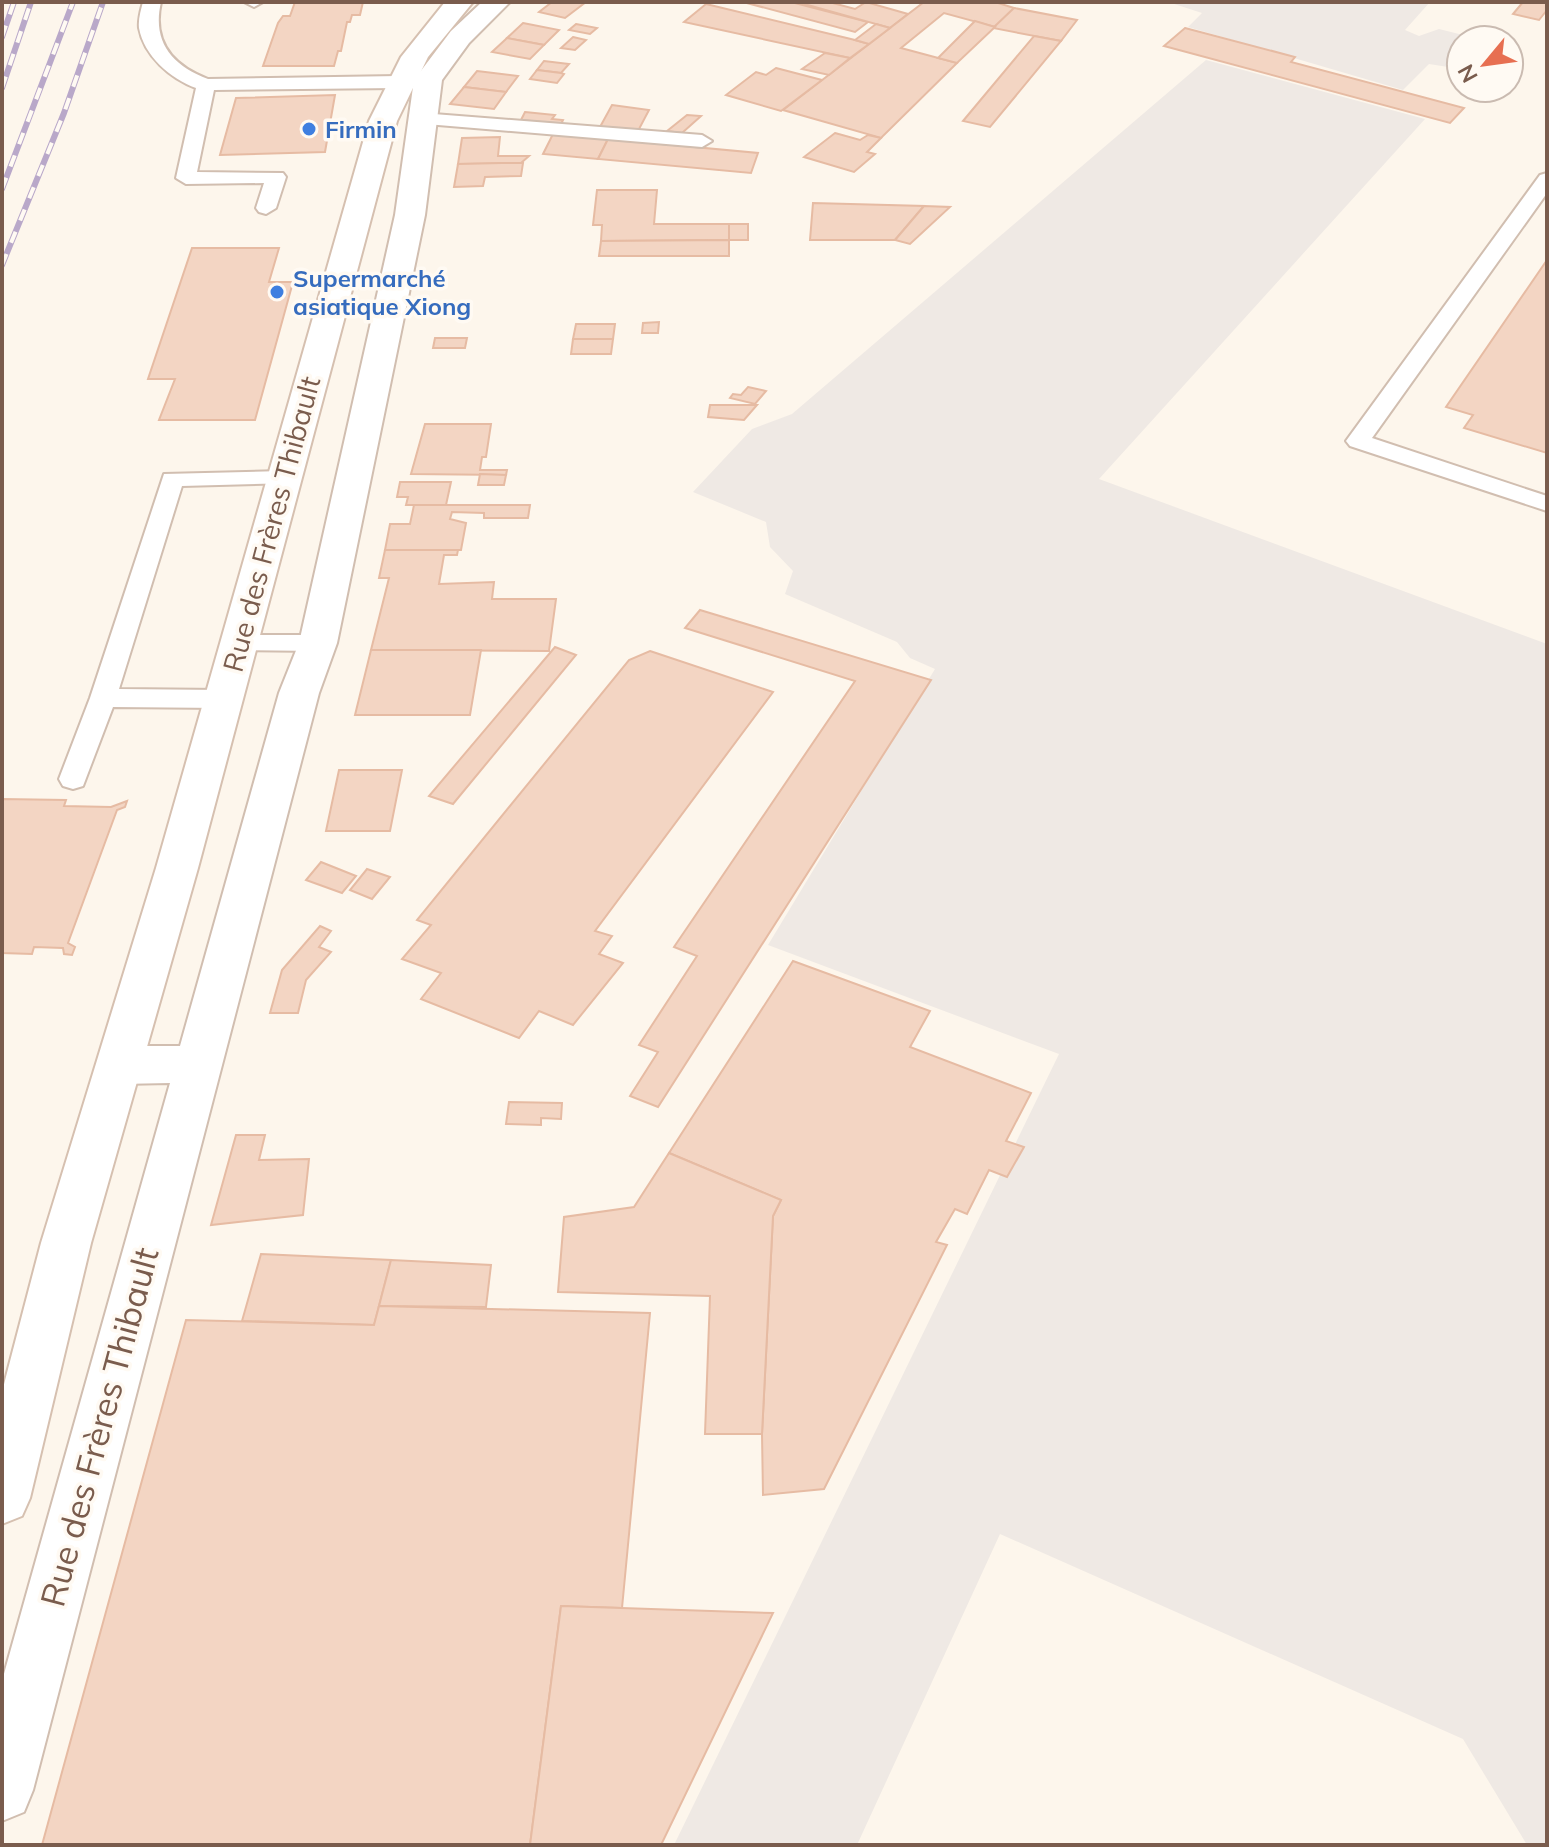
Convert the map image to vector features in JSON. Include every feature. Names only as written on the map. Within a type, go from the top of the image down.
[{"type":"street","name":"Rue des Frères Thibault","points":[[2,1498],[66,1243],[120,1065],[383,121],[398,82],[431,33],[460,2]]},
{"type":"street","name":"Rue des Frères Thibault","points":[[2,1790],[299,693],[318,643],[410,215],[428,80],[460,37],[497,2]]},
{"type":"street","points":[[120,1065],[197,1064]]},
{"type":"street","name":"Rue des Frères Thibault","points":[[2,1393],[66,1243]]},
{"type":"lane","points":[[152,2],[147,26],[164,58],[193,81],[206,85],[398,82]]},
{"type":"lane","points":[[206,85],[186,178],[276,177],[266,208]]},
{"type":"lane","points":[[421,119],[702,141]]},
{"type":"lane","points":[[1547,179],[1358,441],[1547,504]]},
{"type":"lane","points":[[73,779],[103,698],[172,479],[283,478]]},
{"type":"lane","points":[[238,644],[318,643]]},
{"type":"lane","points":[[103,698],[222,699]]},
{"type":"shaded area","points":[[1168,2],[1430,2],[1405,30],[1419,36],[1439,29],[1445,30],[1445,66],[1429,64],[1403,90],[1188,27],[1202,13]]},
{"type":"shaded area","points":[[1206,60],[1425,119],[1099,479],[1547,644],[1547,1845],[1527,1845],[1463,1739],[1000,1534],[857,1845],[674,1845],[1059,1054],[768,945],[935,669],[910,658],[897,642],[785,594],[793,571],[770,547],[766,522],[693,492],[752,429],[792,414]]},
{"type":"building","points":[[295,2],[363,2],[360,15],[352,15],[350,22],[347,22],[341,51],[338,51],[334,66],[263,66],[278,23],[283,16],[290,16]]},
{"type":"building","points":[[552,2],[586,2],[565,18],[539,12]]},
{"type":"building","points":[[743,2],[791,2],[868,22],[855,32]]},
{"type":"building","points":[[797,2],[829,2],[855,9],[866,2],[908,14],[890,28]]},
{"type":"building","points":[[924,2],[995,2],[1014,8],[995,27],[944,13],[901,48],[957,63],[881,138],[783,110]]},
{"type":"building","points":[[1523,2],[1547,2],[1547,10],[1539,20],[1513,14]]},
{"type":"building","points":[[706,4],[869,44],[850,58],[684,22]]},
{"type":"building","points":[[1014,8],[1077,20],[1061,41],[993,28]]},
{"type":"building","points":[[975,21],[995,27],[957,63],[938,58]]},
{"type":"building","points":[[523,23],[559,30],[544,45],[507,38]]},
{"type":"building","points":[[576,24],[597,28],[590,34],[569,30]]},
{"type":"building","points":[[876,24],[890,28],[869,44],[855,40]]},
{"type":"building","points":[[1185,28],[1295,57],[1291,62],[1464,108],[1450,123],[1164,46]]},
{"type":"building","points":[[1034,36],[1061,41],[990,127],[963,121]]},
{"type":"building","points":[[573,37],[586,40],[575,50],[561,48]]},
{"type":"building","points":[[507,38],[544,45],[530,59],[492,52]]},
{"type":"building","points":[[825,53],[850,58],[829,75],[802,69]]},
{"type":"building","points":[[544,61],[569,64],[561,73],[537,70]]},
{"type":"building","points":[[776,68],[822,80],[781,111],[726,95],[756,72],[766,75]]},
{"type":"building","points":[[537,70],[564,74],[557,83],[530,79]]},
{"type":"building","points":[[477,71],[518,76],[506,92],[464,87]]},
{"type":"building","points":[[464,87],[506,92],[494,109],[450,104]]},
{"type":"building","points":[[335,95],[325,152],[220,155],[236,98]]},
{"type":"building","points":[[612,105],[649,110],[638,131],[600,127]]},
{"type":"building","points":[[525,112],[555,115],[552,119],[563,120],[561,124],[521,120]]},
{"type":"building","points":[[687,115],[701,116],[682,133],[667,131]]},
{"type":"building","points":[[835,133],[860,140],[868,135],[881,138],[867,152],[875,154],[854,172],[804,157]]},
{"type":"building","points":[[553,134],[608,139],[598,159],[543,154]]},
{"type":"building","points":[[500,137],[498,156],[529,156],[521,163],[458,164],[462,138]]},
{"type":"building","points":[[608,139],[758,153],[751,173],[598,159]]},
{"type":"building","points":[[523,163],[521,176],[485,177],[483,186],[454,187],[458,164]]},
{"type":"building","points":[[597,190],[657,190],[654,224],[729,224],[729,240],[601,241],[602,225],[593,225]]},
{"type":"building","points":[[813,203],[924,206],[895,240],[810,240]]},
{"type":"building","points":[[924,206],[950,207],[910,244],[895,240]]},
{"type":"building","points":[[729,224],[748,224],[748,240],[729,240]]},
{"type":"building","points":[[729,240],[729,256],[599,256],[601,241]]},
{"type":"building","points":[[192,248],[279,248],[269,282],[293,282],[255,420],[159,420],[175,379],[148,379]]},
{"type":"building","points":[[1547,260],[1547,453],[1464,428],[1473,415],[1446,407]]},
{"type":"building","points":[[659,322],[658,333],[642,333],[643,323]]},
{"type":"building","points":[[576,324],[615,324],[613,339],[573,339]]},
{"type":"building","points":[[435,338],[467,338],[465,348],[433,348]]},
{"type":"building","points":[[573,339],[613,339],[611,354],[571,354]]},
{"type":"building","points":[[748,387],[766,391],[755,404],[730,398],[733,394],[741,395]]},
{"type":"building","points":[[710,405],[757,405],[744,420],[708,417]]},
{"type":"building","points":[[425,424],[491,424],[486,457],[482,457],[480,470],[507,470],[506,475],[411,474]]},
{"type":"building","points":[[480,474],[506,475],[504,485],[478,485]]},
{"type":"building","points":[[400,482],[451,482],[446,505],[406,505],[408,497],[397,497]]},
{"type":"building","points":[[414,505],[530,505],[528,518],[484,518],[484,513],[452,512],[450,519],[466,523],[461,550],[385,550],[390,524],[410,524]]},
{"type":"building","points":[[385,550],[458,550],[457,555],[444,555],[439,584],[494,582],[492,599],[556,599],[549,651],[371,650],[389,578],[379,578]]},
{"type":"building","points":[[700,610],[931,680],[658,1107],[630,1096],[658,1052],[639,1045],[697,956],[674,947],[855,681],[685,628]]},
{"type":"building","points":[[555,647],[576,655],[453,804],[429,796]]},
{"type":"building","points":[[371,650],[481,650],[470,715],[355,715]]},
{"type":"building","points":[[650,651],[773,692],[595,931],[612,936],[599,954],[623,963],[573,1025],[539,1011],[519,1038],[421,999],[441,973],[402,959],[431,925],[417,920],[629,660]]},
{"type":"building","points":[[339,770],[402,770],[390,831],[326,831]]},
{"type":"building","points":[[2,799],[66,800],[64,806],[111,807],[127,801],[125,807],[117,810],[68,943],[75,947],[72,955],[64,954],[63,948],[34,947],[32,954],[2,953]]},
{"type":"building","points":[[321,862],[356,876],[342,893],[306,880]]},
{"type":"building","points":[[367,869],[390,877],[372,899],[350,890]]},
{"type":"building","points":[[320,926],[331,931],[319,947],[331,952],[306,980],[298,1013],[270,1013],[282,970]]},
{"type":"building","points":[[793,961],[930,1011],[910,1047],[1031,1093],[1006,1141],[1024,1147],[1007,1177],[989,1170],[967,1214],[955,1209],[936,1242],[947,1245],[824,1489],[763,1495],[762,1434],[773,1216],[781,1200],[669,1153]]},
{"type":"building","points":[[509,1102],[562,1103],[561,1119],[541,1118],[541,1125],[506,1124]]},
{"type":"building","points":[[236,1135],[265,1135],[259,1160],[309,1159],[303,1215],[211,1225]]},
{"type":"building","points":[[669,1153],[781,1200],[773,1216],[762,1434],[705,1434],[710,1296],[558,1292],[564,1217],[634,1207]]},
{"type":"building","points":[[261,1254],[391,1260],[374,1325],[242,1321]]},
{"type":"building","points":[[391,1260],[491,1265],[486,1307],[379,1306]]},
{"type":"building","points":[[379,1306],[650,1313],[622,1608],[561,1606],[530,1845],[42,1845],[186,1320],[374,1325]]},
{"type":"building","points":[[561,1606],[773,1613],[661,1845],[530,1845]]},
{"type":"railway","points":[[2,37],[14,2]]},
{"type":"railway","points":[[2,88],[31,2]]},
{"type":"railway","points":[[2,189],[73,2]]},
{"type":"railway","points":[[2,265],[64,113],[103,2]]},
{"type":"place","name":"Firmin","points":[[309,129]]},
{"type":"place","name":"Supermarché asiatique Xiong","points":[[277,292]]}]
